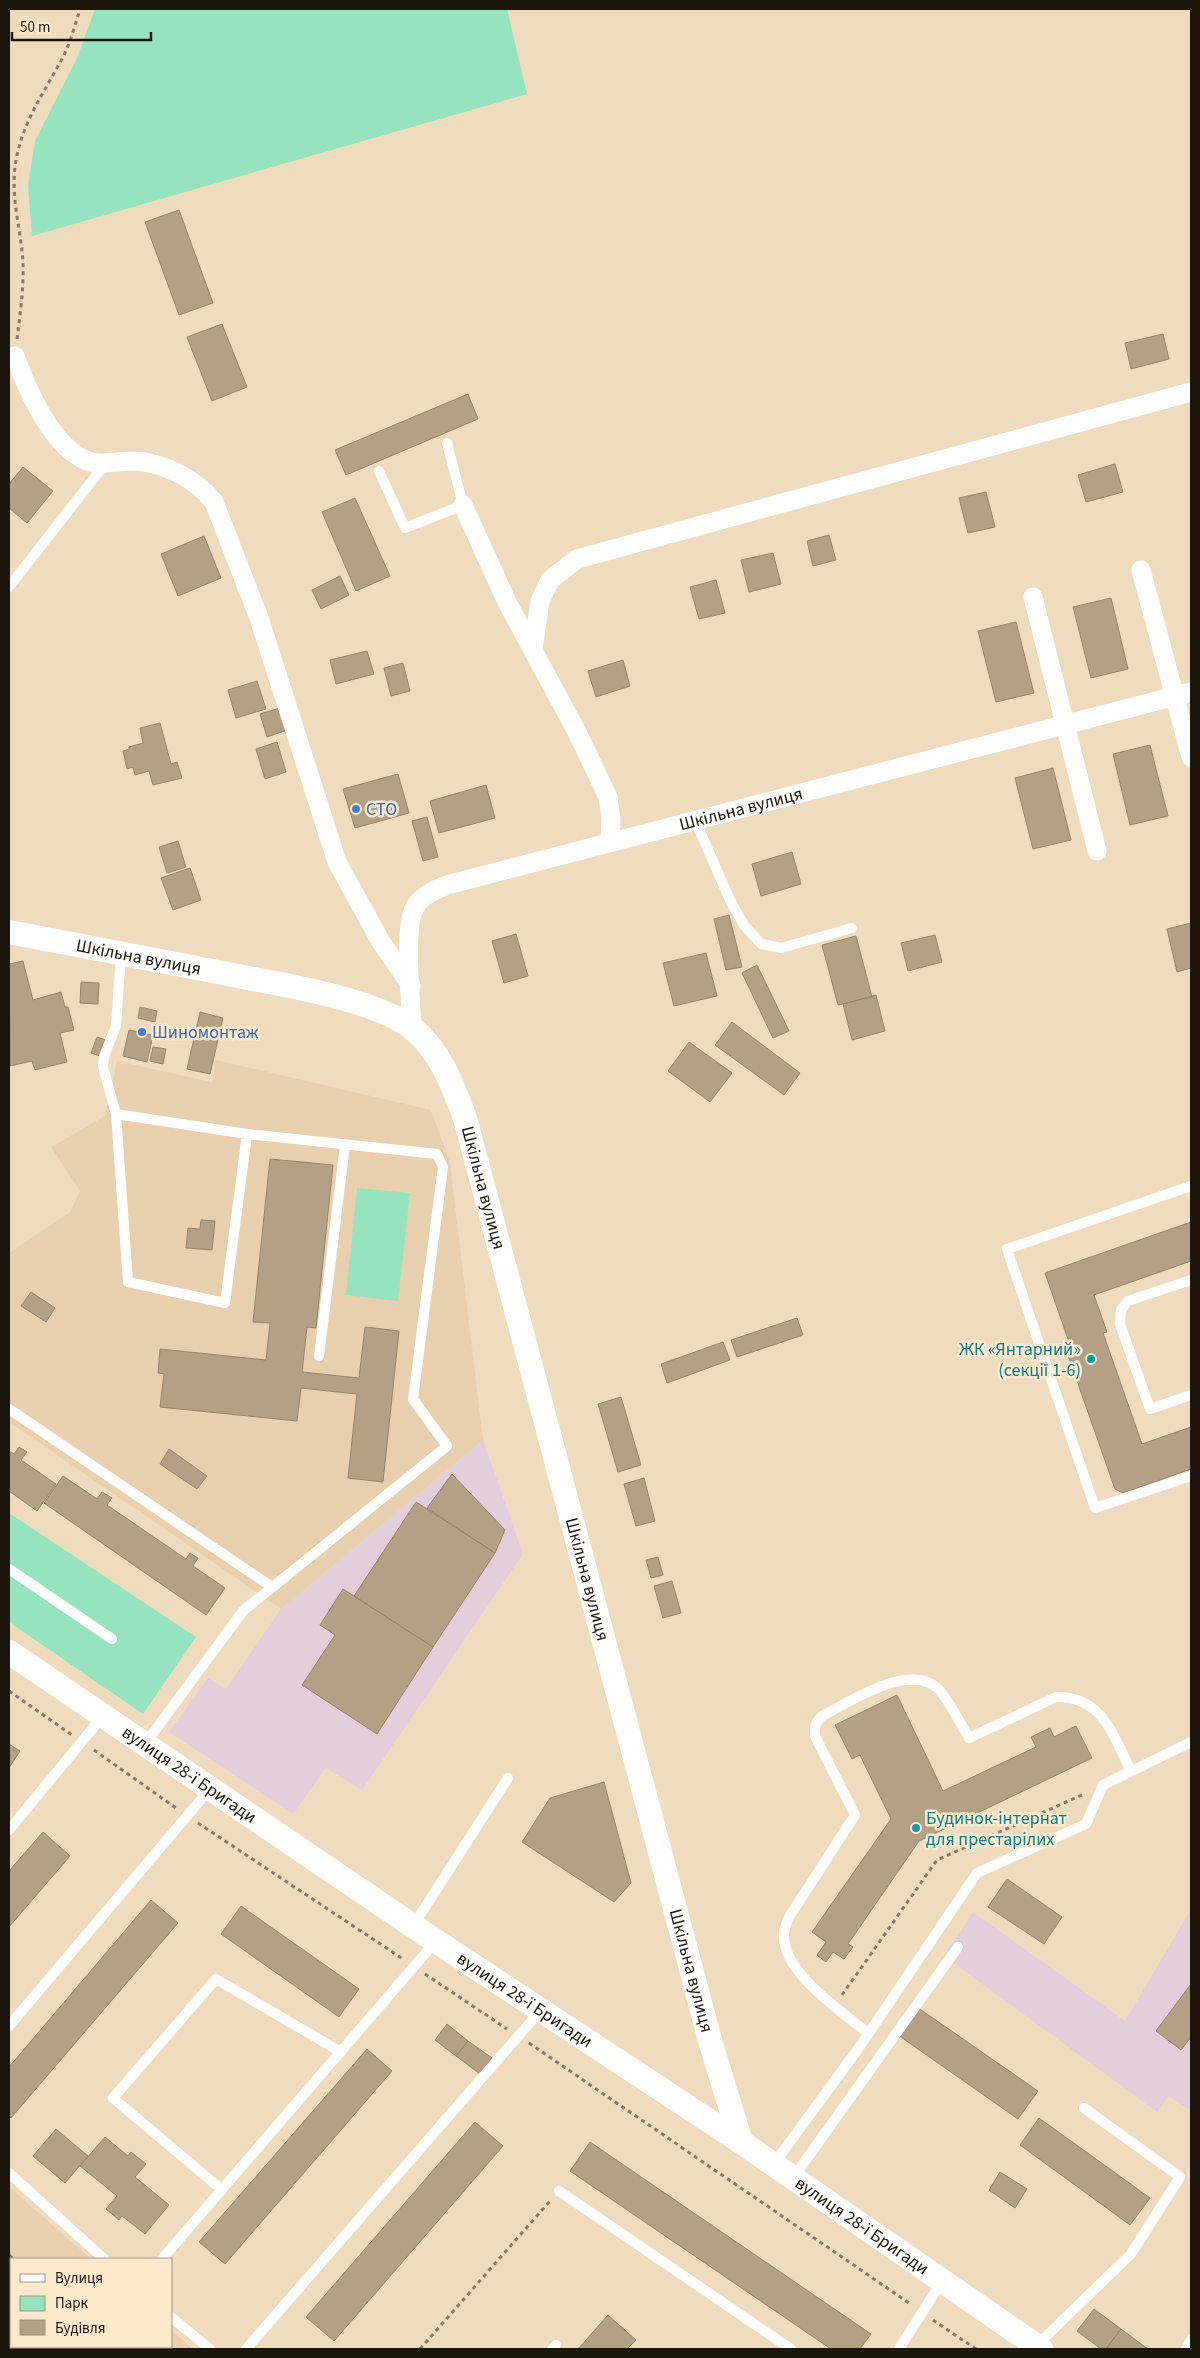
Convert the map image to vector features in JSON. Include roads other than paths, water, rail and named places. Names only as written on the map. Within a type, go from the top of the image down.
[{"type":"street","points":[[15,356],[26,385],[56,435],[69,449],[84,460],[105,464],[132,461],[155,465],[187,477],[205,491],[214,502],[259,618],[337,862],[381,942],[411,985]]},
{"type":"street","points":[[532,649],[540,601],[550,580],[577,559],[1191,392]]},
{"type":"street","points":[[463,505],[508,604],[577,732],[608,797],[611,818],[610,842]]},
{"type":"street","points":[[1142,570],[1183,694],[1191,757]]},
{"type":"street","points":[[1033,597],[1097,851]]},
{"type":"street","name":"Шкільна вулиця","points":[[412,1028],[409,925],[415,907],[427,894],[447,885],[1183,694]]},
{"type":"street","name":"Шкільна вулиця","points":[[9,932],[284,985],[350,1001],[383,1012],[412,1028],[433,1050],[452,1083],[465,1118],[711,2044],[741,2142]]},
{"type":"street","name":"вулиця 28-ї Бригади","points":[[9,1652],[413,1926],[741,2142],[1038,2348]]},
{"type":"lane","points":[[379,471],[405,528],[463,505],[447,443]]},
{"type":"lane","points":[[9,587],[105,464]]},
{"type":"lane","points":[[695,820],[730,900],[744,926],[761,944],[781,948],[852,928]]},
{"type":"lane","points":[[121,954],[116,1026],[104,1056],[103,1067],[116,1114],[128,1282],[224,1303],[247,1134]]},
{"type":"lane","points":[[116,1114],[247,1134],[437,1154],[443,1167],[413,1399],[447,1446],[243,1611],[146,1744]]},
{"type":"lane","points":[[319,1356],[345,1145]]},
{"type":"lane","points":[[1191,1186],[1007,1249],[1095,1508],[1191,1476]]},
{"type":"lane","points":[[1191,1280],[1128,1302],[1121,1310],[1120,1324],[1150,1409],[1191,1395]]},
{"type":"lane","points":[[9,1409],[272,1587]]},
{"type":"lane","points":[[9,1569],[112,1639]]},
{"type":"lane","points":[[868,2033],[809,1985],[791,1958],[786,1946],[784,1932],[788,1916],[855,1815],[815,1736],[814,1728],[816,1721],[822,1716],[894,1681],[918,1680],[929,1683],[940,1690],[969,1738],[1056,1697],[1069,1697],[1082,1700],[1095,1708],[1104,1720],[1131,1772]]},
{"type":"lane","points":[[11,1824],[103,1716]]},
{"type":"lane","points":[[773,2164],[868,2033],[977,1873],[1086,1824],[1103,1785],[1191,1742]]},
{"type":"lane","points":[[413,1926],[508,1778]]},
{"type":"lane","points":[[9,2026],[210,1789]]},
{"type":"lane","points":[[163,2258],[436,1941]]},
{"type":"lane","points":[[793,2178],[958,1946]]},
{"type":"lane","points":[[222,2190],[113,2098],[216,1979],[341,2052]]},
{"type":"lane","points":[[246,2349],[541,2009]]},
{"type":"lane","points":[[1038,2348],[1131,2254],[1180,2178],[1084,2108]]},
{"type":"lane","points":[[9,2173],[103,2258]]},
{"type":"lane","points":[[559,2191],[791,2349]]},
{"type":"lane","points":[[899,2349],[942,2281]]},
{"type":"lane","points":[[172,2318],[210,2349]]},
{"type":"lane","points":[[1186,2349],[1191,2340]]},
{"type":"place","name":"СТО","points":[[356,809]]},
{"type":"place","name":"Шиномонтаж","points":[[142,1032]]},
{"type":"place","name":"ЖК «Янтарний» (секції 1-6)","points":[[1091,1359]]},
{"type":"place","name":"Будинок-інтернат для престарілих","points":[[916,1828]]}]
